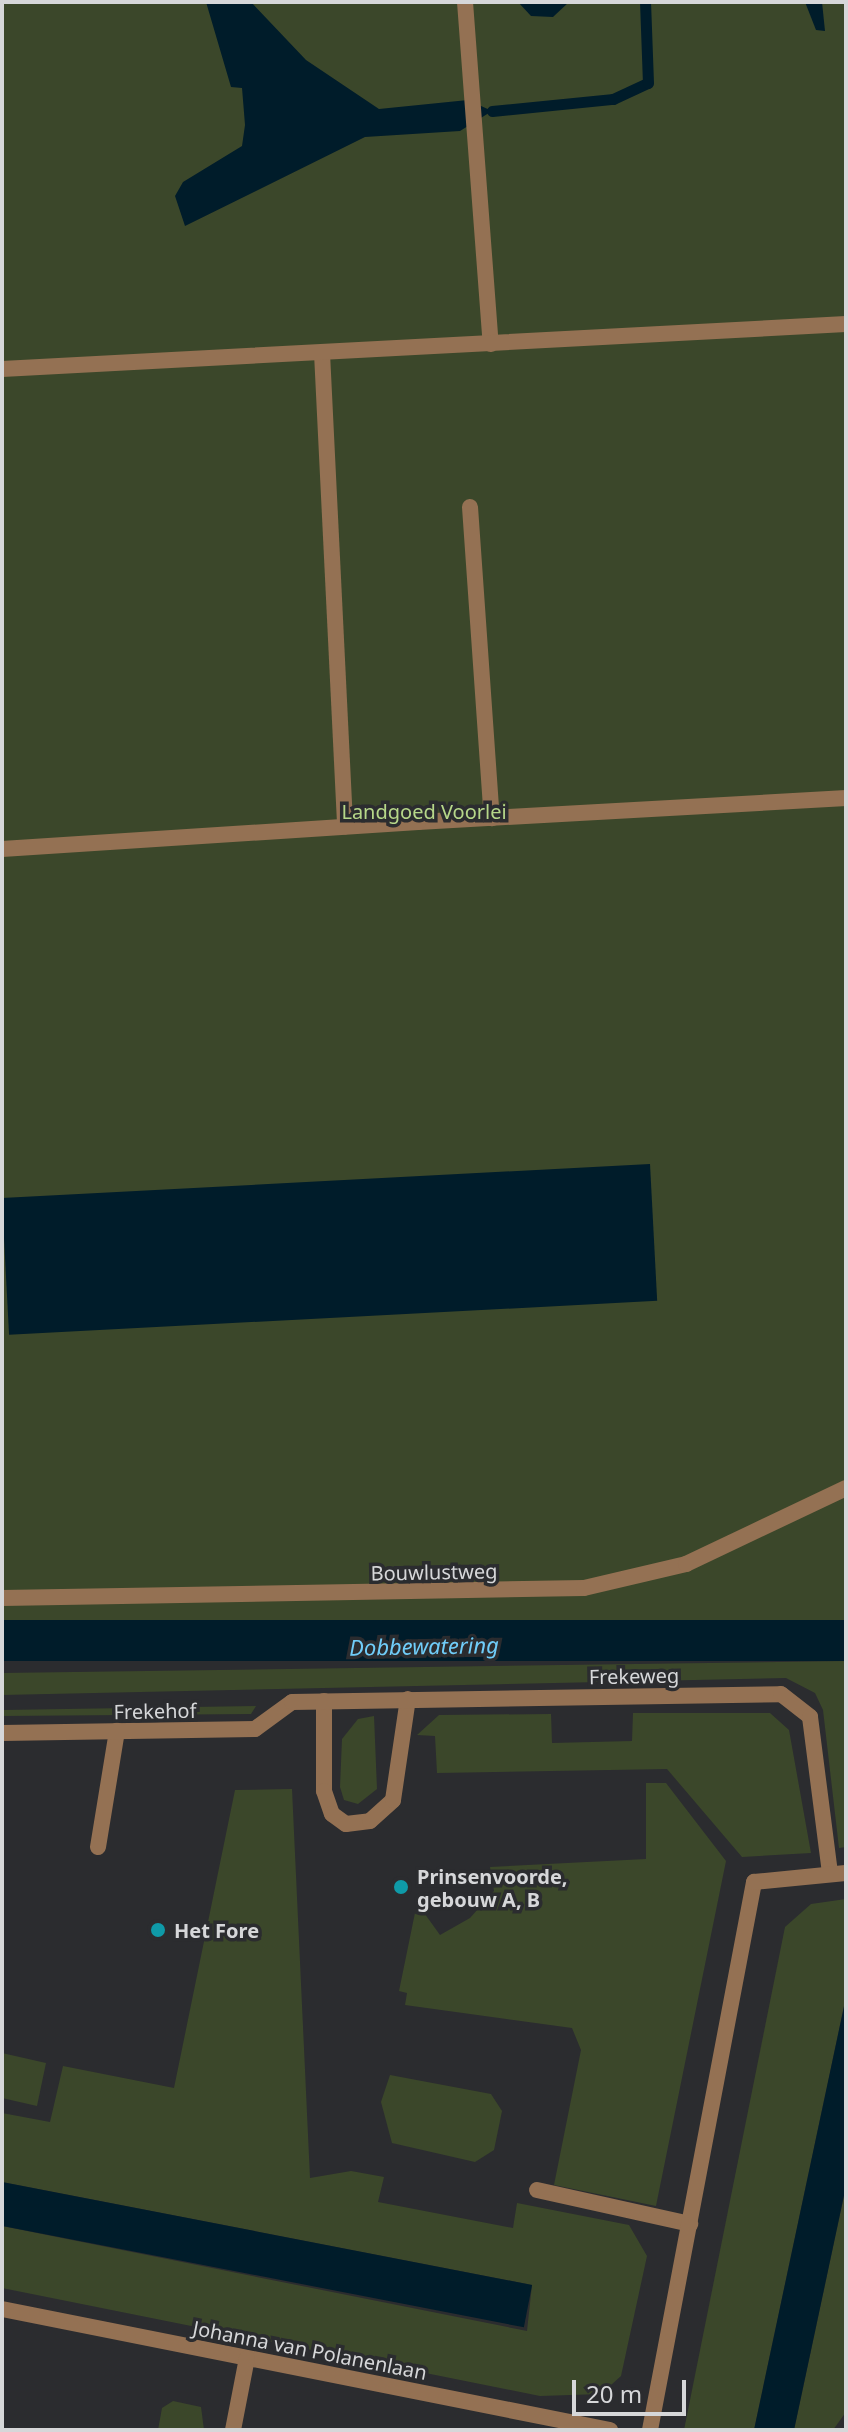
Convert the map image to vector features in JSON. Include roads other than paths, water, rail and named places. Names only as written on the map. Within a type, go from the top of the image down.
[{"type":"street","points":[[465,2],[491,344]]},
{"type":"street","points":[[2,369],[846,324]]},
{"type":"street","points":[[322,353],[345,826]]},
{"type":"street","points":[[470,507],[492,818]]},
{"type":"street","points":[[2,849],[846,798]]},
{"type":"street","name":"Bouwlustweg","points":[[2,1598],[584,1588],[686,1564],[846,1488]]},
{"type":"street","name":"Frekeweg","points":[[292,1702],[781,1694],[810,1717],[838,1874],[754,1882],[650,2430]]},
{"type":"street","points":[[324,1701],[324,1791],[332,1814],[346,1824],[370,1821],[393,1800],[408,1699]]},
{"type":"street","name":"Frekehof","points":[[5,1734],[255,1729],[292,1702]]},
{"type":"street","points":[[98,1847],[117,1731]]},
{"type":"street","points":[[537,2190],[690,2224]]},
{"type":"street","name":"Johanna van Polanenlaan","points":[[2,2309],[610,2430]]},
{"type":"street","points":[[233,2430],[247,2358]]},
{"type":"water","points":[[206,2],[251,2],[306,60],[379,109],[468,100],[492,111],[460,131],[365,137],[185,226],[175,196],[183,182],[242,146],[245,125],[242,88],[231,87]]},
{"type":"water","points":[[518,2],[569,2],[553,17],[531,16]]},
{"type":"water","points":[[805,2],[822,2],[825,31],[816,30]]},
{"type":"water","points":[[650,1164],[657,1301],[9,1335],[2,1198]]},
{"type":"water","name":"Dobbewatering","points":[[2,1620],[846,1620],[846,1661],[2,1661]]},
{"type":"water","points":[[846,1997],[846,2186],[794,2430],[754,2430]]},
{"type":"water","points":[[2,2182],[532,2285],[524,2327],[2,2226]]},
{"type":"waterway","points":[[492,111],[613,99],[648,83],[645,2]]},
{"type":"place","name":"Prinsenvoorde, gebouw A, B","points":[[401,1887]]},
{"type":"place","name":"Het Fore","points":[[158,1930]]},
{"type":"park label","name":"Landgoed Voorlei","points":[[424,811]]}]
